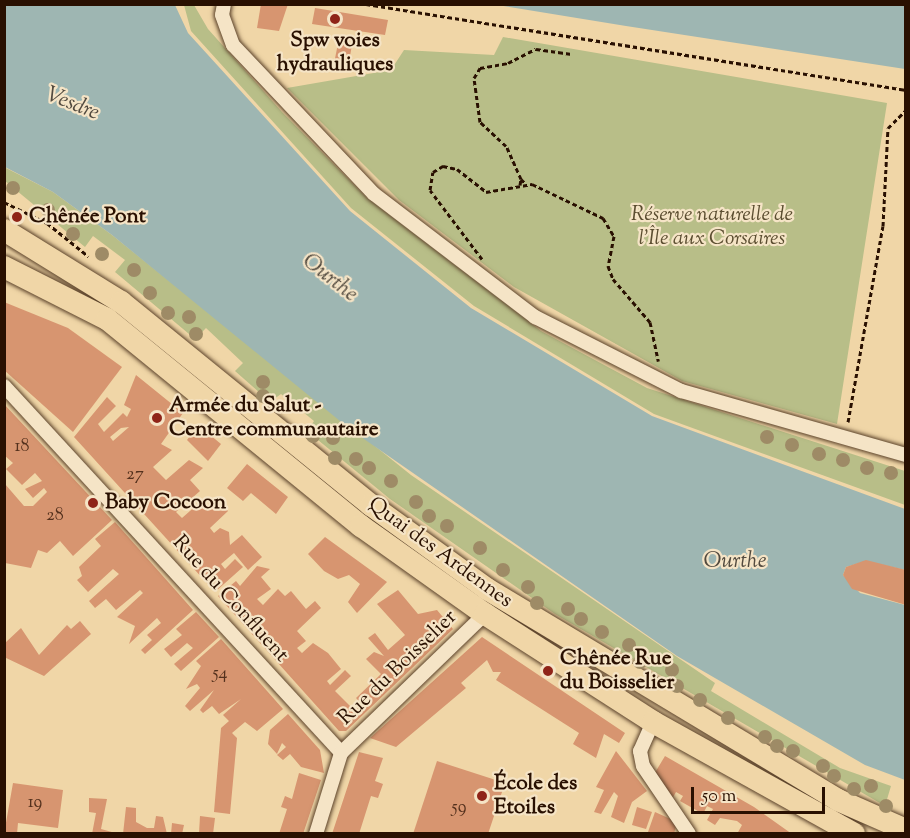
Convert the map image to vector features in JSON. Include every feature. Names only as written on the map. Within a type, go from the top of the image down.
[{"type":"main road","name":"Quai des Ardennes","points":[[4,230],[121,302],[371,505],[487,589],[838,800],[906,830]]},
{"type":"main road","name":"Quai des Ardennes","points":[[4,267],[106,319],[361,526],[485,614],[653,722],[854,834]]},
{"type":"street","points":[[224,4],[233,45],[374,194],[535,317],[659,381],[906,455]]},
{"type":"street","name":"Rue du Confluent","points":[[4,386],[340,753]]},
{"type":"street","name":"Rue du Boisselier","points":[[340,753],[485,614]]},
{"type":"street","points":[[653,722],[640,751],[643,766],[689,834]]},
{"type":"street","points":[[316,834],[340,753]]},
{"type":"path","points":[[366,4],[906,90]]},
{"type":"path","points":[[572,54],[536,49],[508,63],[480,68],[474,78],[480,122],[506,146],[521,179],[526,184],[603,218],[614,236],[608,266],[613,279],[650,322],[659,381]]},
{"type":"path","points":[[845,436],[883,226],[888,128],[906,110]]},
{"type":"path","points":[[480,275],[482,254],[428,183],[443,165],[457,169],[486,192],[526,184]]},
{"type":"path","points":[[520,185],[521,179]]},
{"type":"path","points":[[4,202],[47,223],[93,260]]},
{"type":"green space","points":[[184,5],[194,5],[208,29],[282,112],[367,198],[541,331],[647,388],[905,471],[905,505],[654,414],[474,306],[351,208],[191,31]]},
{"type":"green space","name":"Réserve naturelle de l'Île aux Corsaires","points":[[503,37],[887,103],[837,424],[682,381],[514,287],[399,200],[287,88],[391,70],[404,50],[494,55]]},
{"type":"green space","points":[[4,167],[53,192],[112,235],[411,475],[715,683],[711,691],[840,768],[891,786],[885,806],[555,614],[390,499],[307,431],[314,421],[281,394],[270,402],[235,371],[243,363],[206,328],[195,339],[115,272],[125,260],[93,236],[85,247],[5,181]]},
{"type":"water","name":"Ourthe","points":[[4,5],[175,5],[188,33],[350,211],[471,308],[652,416],[905,509],[905,570],[866,561],[846,567],[843,575],[860,593],[905,605],[905,780],[865,765],[677,656],[351,430],[112,235],[53,192],[5,167]]},
{"type":"water","points":[[497,5],[905,5],[905,69],[626,26]]},
{"type":"building","points":[[261,4],[288,4],[279,31],[257,28]]},
{"type":"building","points":[[315,8],[388,20],[385,35],[312,24]]},
{"type":"building","points":[[338,43],[352,45],[348,67],[334,64]]},
{"type":"building","points":[[4,302],[68,328],[122,367],[73,432],[4,370]]},
{"type":"building","points":[[136,375],[183,413],[161,444],[172,450],[153,467],[166,480],[189,460],[203,468],[190,480],[200,491],[176,512],[182,518],[198,504],[212,509],[220,502],[228,511],[210,528],[214,533],[220,528],[229,532],[230,545],[242,535],[262,557],[248,570],[234,553],[221,564],[225,569],[235,559],[243,567],[215,592],[74,437],[107,397],[116,406],[98,424],[104,432],[123,413],[127,417],[131,409],[124,405]],"holes":[[[129,427],[113,441],[110,437],[121,428]]]},
{"type":"building","points":[[4,404],[112,520],[73,556],[60,541],[47,553],[38,550],[31,568],[5,563],[5,484],[24,506],[33,506],[47,492],[44,488],[33,498],[25,489],[42,481],[35,473],[22,485],[6,469],[13,463],[4,455]]},
{"type":"building","points":[[198,425],[221,444],[208,461],[187,440]]},
{"type":"building","points":[[247,464],[288,497],[276,514],[251,493],[243,501],[227,488]]},
{"type":"building","points":[[115,522],[193,610],[145,654],[141,650],[152,640],[147,635],[161,623],[157,618],[129,644],[135,626],[117,617],[143,593],[140,590],[116,610],[106,599],[95,608],[89,601],[119,574],[113,569],[88,592],[77,580],[82,576],[79,567],[101,546],[95,539]]},
{"type":"building","points":[[325,537],[387,582],[357,613],[348,602],[360,584],[349,575],[338,579],[324,571],[308,554]]},
{"type":"building","points":[[866,560],[906,570],[906,605],[852,589],[843,575],[846,567]]},
{"type":"building","points":[[257,566],[270,569],[261,577],[271,589],[257,599],[263,605],[278,589],[285,596],[291,591],[306,609],[315,601],[321,608],[297,631],[306,641],[297,648],[302,653],[313,643],[328,653],[341,669],[327,681],[330,685],[345,670],[351,676],[335,691],[355,711],[361,703],[356,698],[381,674],[366,659],[374,652],[384,656],[368,638],[375,633],[388,650],[405,635],[377,604],[398,590],[418,614],[437,610],[453,629],[346,731],[339,731],[218,596],[236,581],[240,586]]},
{"type":"building","points":[[196,612],[219,637],[181,671],[174,664],[193,648],[187,643],[171,657],[164,649],[182,635],[176,629]]},
{"type":"building","points":[[80,621],[91,634],[44,676],[4,657],[5,643],[21,628],[39,655],[67,625],[71,629]]},
{"type":"building","points":[[482,637],[625,733],[619,743],[604,734],[596,758],[573,744],[579,733],[496,680],[501,672],[493,672],[487,660],[461,683],[466,688],[396,747],[370,738]]},
{"type":"building","points":[[221,639],[283,709],[257,731],[245,722],[232,733],[237,738],[230,814],[214,812],[221,728],[229,721],[223,715],[241,699],[219,714],[212,706],[203,713],[200,710],[214,690],[190,711],[185,706],[200,688],[197,684],[186,689],[201,666],[196,661]]},
{"type":"building","points":[[288,714],[320,750],[324,773],[301,767],[290,754],[283,760],[277,755],[286,747],[282,743],[277,754],[268,744],[270,730]]},
{"type":"building","points":[[616,751],[647,791],[632,802],[624,823],[611,817],[618,796],[614,792],[601,814],[594,812],[604,790],[596,787]]},
{"type":"building","points":[[359,752],[383,758],[375,781],[383,784],[378,798],[371,796],[359,834],[332,834]]},
{"type":"building","points":[[665,756],[754,807],[792,834],[737,834],[742,825],[737,821],[720,818],[715,825],[707,820],[713,809],[707,806],[703,814],[680,801],[683,796],[676,792],[672,799],[653,776]]},
{"type":"building","points":[[437,761],[505,783],[488,834],[413,834]]},
{"type":"building","points":[[299,773],[321,780],[303,834],[279,834],[287,809],[281,807],[285,796],[292,799]]},
{"type":"building","points":[[13,783],[63,790],[58,828],[18,823],[17,834],[4,834]]},
{"type":"building","points":[[89,798],[107,799],[101,829],[119,834],[92,834],[96,813],[89,812]]},
{"type":"building","points":[[126,807],[136,808],[136,822],[147,828],[154,828],[156,816],[163,817],[167,834],[123,834]]},
{"type":"building","points":[[637,807],[652,812],[646,829],[632,825]]},
{"type":"building","points":[[655,812],[677,822],[674,834],[648,832]]},
{"type":"building","points":[[200,816],[215,818],[213,834],[199,834]]},
{"type":"building","points":[[172,823],[184,825],[182,834],[171,834]]},
{"type":"place","name":"Spw voies hydrauliques","points":[[335,19]]},
{"type":"place","name":"Chênée Pont","points":[[17,217]]},
{"type":"place","name":"Armée du Salut - Centre communautaire","points":[[157,418]]},
{"type":"place","name":"Baby Cocoon","points":[[93,503]]},
{"type":"place","name":"Chênée Rue du Boisselier","points":[[548,671]]},
{"type":"place","name":"École des Etoiles","points":[[482,796]]},
{"type":"water label","name":"Vesdre","points":[[72,105]]}]
